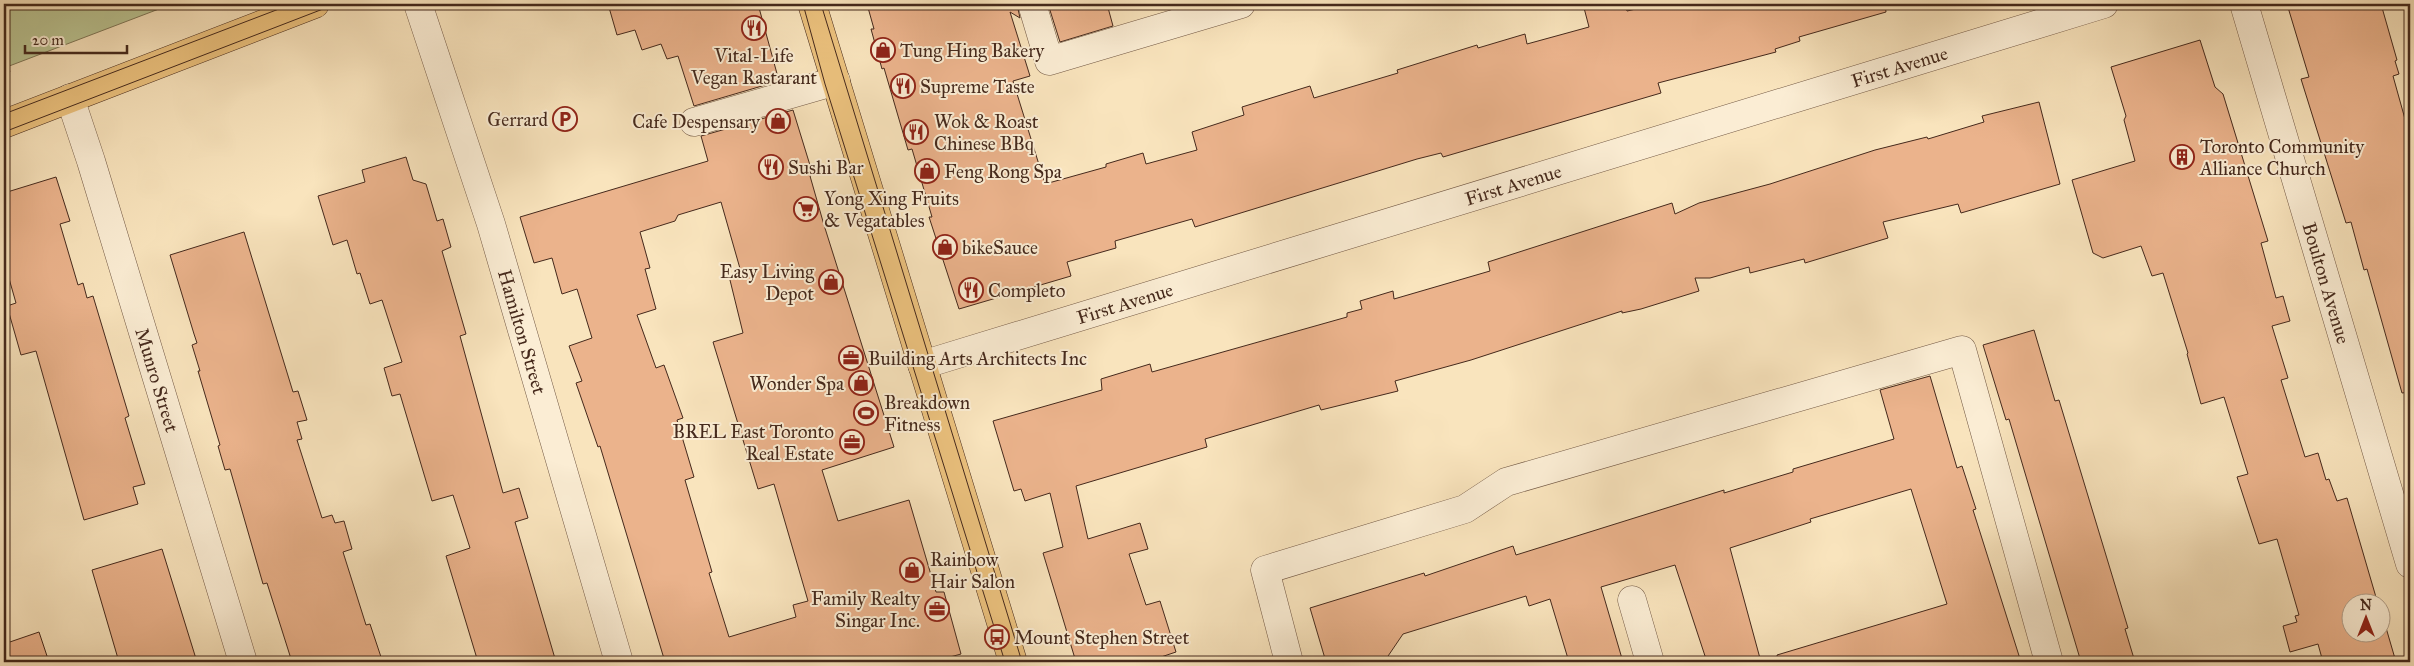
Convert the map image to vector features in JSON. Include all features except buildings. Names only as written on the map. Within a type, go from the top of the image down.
[{"type":"main road","points":[[4,124],[315,4]]},
{"type":"main road","points":[[812,4],[1013,662]]},
{"type":"street","name":"Hamilton Street","points":[[418,4],[491,224],[619,662]]},
{"type":"street","points":[[1032,4],[1049,61],[1241,4]]},
{"type":"street","name":"First Avenue","points":[[922,365],[2104,4]]},
{"type":"street","name":"Boulton Avenue","points":[[2244,4],[2410,564]]},
{"type":"street","points":[[694,122],[836,81]]},
{"type":"street","name":"Munro Street","points":[[70,98],[91,161],[243,662]]},
{"type":"street","points":[[1289,662],[1265,570],[1465,509],[1506,482],[1962,350],[2049,662]]},
{"type":"street","points":[[1632,600],[1650,662]]},
{"type":"path","points":[[4,58],[8,72]]},
{"type":"green space","points":[[4,4],[172,4],[4,68]]},
{"type":"tram line","points":[[4,114],[292,4]]},
{"type":"tram line","points":[[4,132],[336,4]]},
{"type":"tram line","points":[[803,4],[825,84],[1005,662]]},
{"type":"tram line","points":[[821,4],[1022,662]]},
{"type":"place","name":"Vital-Life Vegan Rastarant","points":[[754,28]]},
{"type":"place","name":"Tung Hing Bakery","points":[[883,50]]},
{"type":"place","name":"Supreme Taste","points":[[903,86]]},
{"type":"place","name":"Gerrard","points":[[565,119]]},
{"type":"place","name":"Cafe Despensary","points":[[778,121]]},
{"type":"place","name":"Wok & Roast Chinese BBq","points":[[916,132]]},
{"type":"place","name":"Toronto Community Alliance Church","points":[[2182,157]]},
{"type":"place","name":"Sushi Bar","points":[[771,167]]},
{"type":"place","name":"Feng Rong Spa","points":[[927,171]]},
{"type":"place","name":"Yong Xing Fruits & Vegatables","points":[[806,209]]},
{"type":"place","name":"bikeSauce","points":[[945,247]]},
{"type":"place","name":"Easy Living Depot","points":[[831,282]]},
{"type":"place","name":"Completo","points":[[971,290]]},
{"type":"place","name":"Building Arts Architects Inc","points":[[851,358]]},
{"type":"place","name":"Wonder Spa","points":[[861,383]]},
{"type":"place","name":"Breakdown Fitness","points":[[866,413]]},
{"type":"place","name":"BREL East Toronto Real Estate","points":[[852,442]]},
{"type":"place","name":"Rainbow Hair Salon","points":[[912,570]]},
{"type":"place","name":"Family Realty Singar Inc.","points":[[937,609]]},
{"type":"place","name":"Mount Stephen Street","points":[[997,637]]}]
